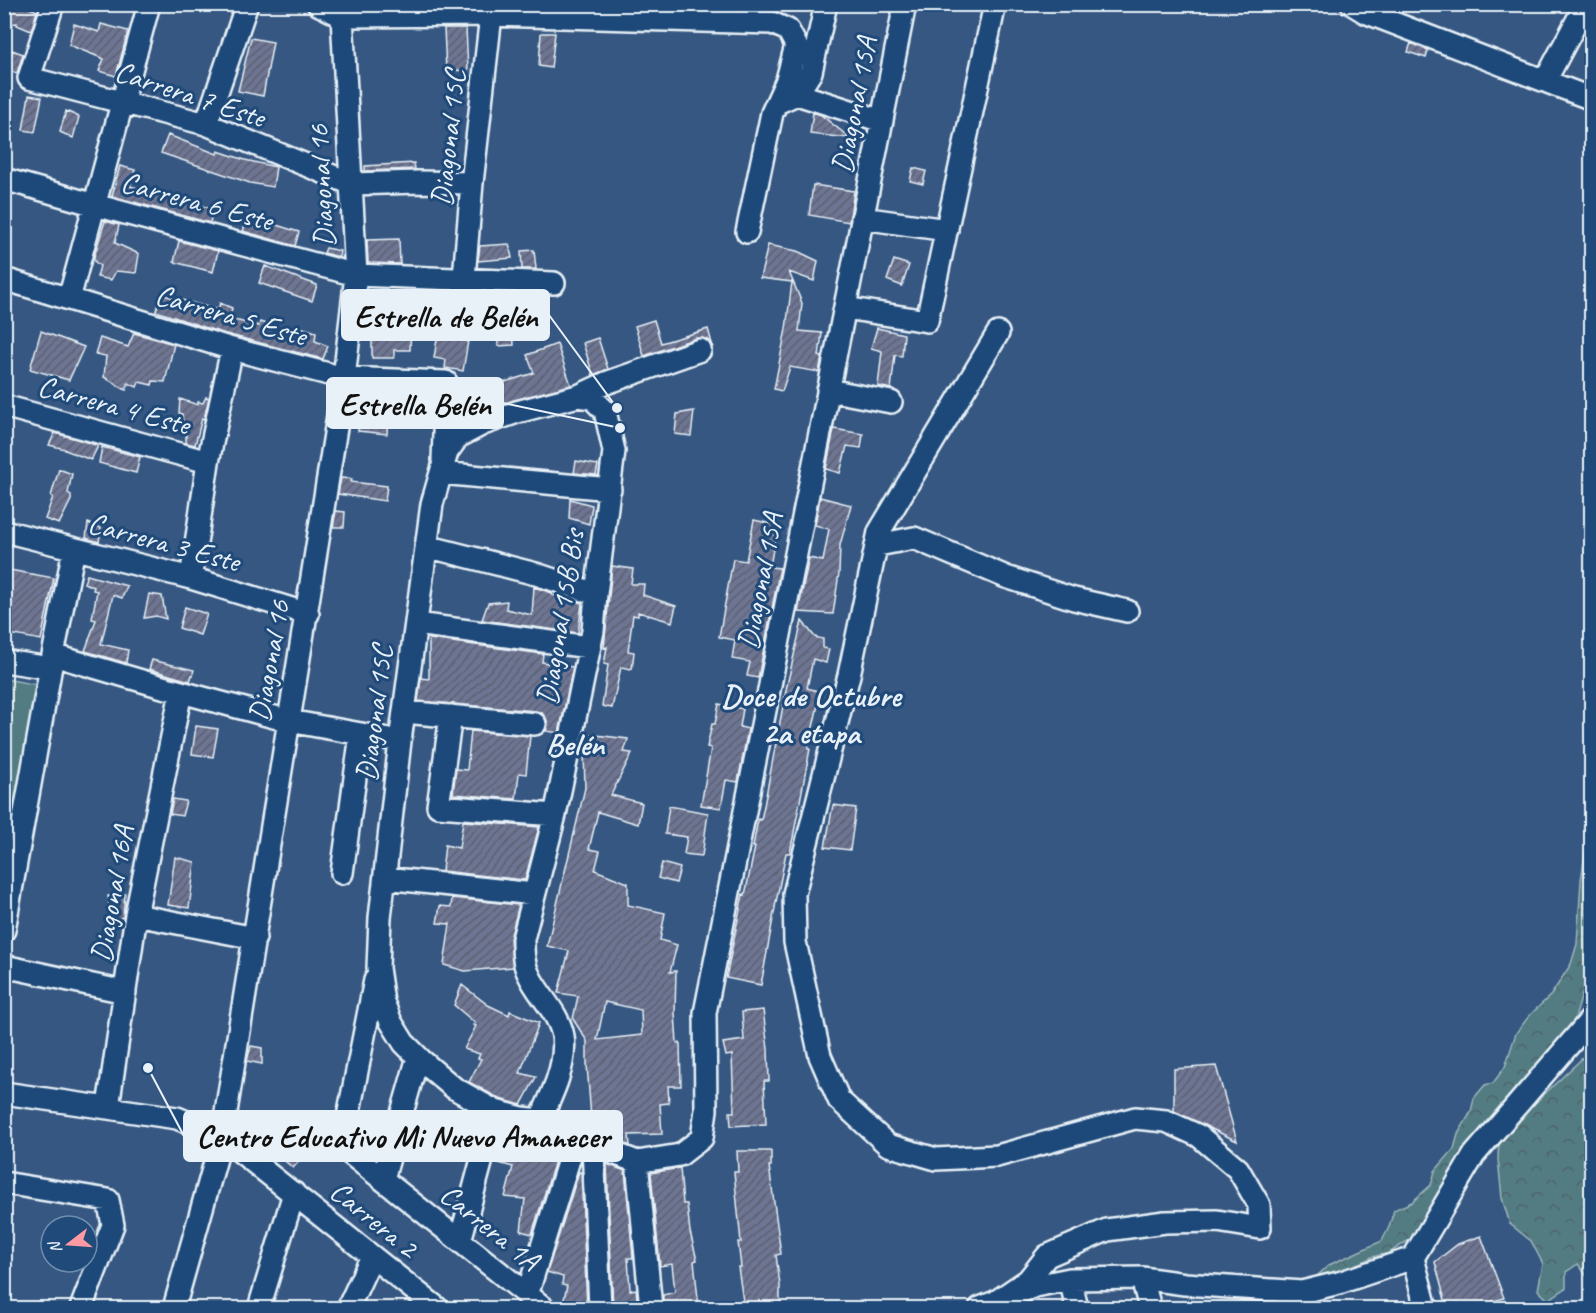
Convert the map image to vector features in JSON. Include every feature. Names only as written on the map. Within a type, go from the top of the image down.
[{"type":"street","name":"Carrera 7 Este","points":[[53,4],[29,78],[206,124],[352,184],[472,183]]},
{"type":"street","points":[[69,299],[149,4]]},
{"type":"street","points":[[206,124],[247,4]]},
{"type":"street","points":[[318,4],[342,16],[493,10],[772,23],[788,30],[796,45],[787,80],[772,113],[747,232]]},
{"type":"street","points":[[777,103],[797,94],[811,72],[826,4]]},
{"type":"street","name":"Diagonal 15A","points":[[638,1162],[680,1155],[702,1138],[706,1110],[705,1013],[905,4]]},
{"type":"street","points":[[845,308],[927,321],[995,4]]},
{"type":"street","points":[[1545,81],[1586,4]]},
{"type":"street","points":[[1357,6],[1592,99]]},
{"type":"street","name":"Diagonal 15C","points":[[464,278],[472,183],[493,10]]},
{"type":"street","name":"Diagonal 16","points":[[174,1308],[222,1137],[308,614],[344,378],[356,275],[342,16]]},
{"type":"street","points":[[797,94],[882,121]]},
{"type":"street","name":"Carrera 6 Este","points":[[4,178],[95,205],[356,275],[554,283]]},
{"type":"street","points":[[862,218],[947,230]]},
{"type":"street","name":"Carrera 5 Este","points":[[4,279],[232,349],[344,378],[446,382]]},
{"type":"street","points":[[992,1306],[1028,1281],[1047,1256],[1107,1230],[1165,1222],[1217,1221],[1260,1228],[1258,1205],[1238,1169],[1199,1136],[1166,1121],[1136,1118],[997,1156],[936,1159],[888,1145],[839,1100],[820,1056],[795,942],[794,894],[849,675],[879,532],[998,333]]},
{"type":"street","points":[[190,578],[208,462],[232,349]]},
{"type":"street","points":[[585,397],[606,383],[700,350]]},
{"type":"street","name":"Diagonal 15C","points":[[442,471],[446,382]]},
{"type":"street","points":[[828,390],[891,402]]},
{"type":"street","name":"Diagonal 15C","points":[[342,1147],[378,968],[380,918],[400,741],[426,546],[432,504],[447,452],[458,437],[483,424],[517,412],[585,397]]},
{"type":"street","name":"Diagonal 15B Bis","points":[[540,1120],[560,1070],[563,1035],[554,1015],[528,974],[523,939],[555,815],[593,631],[614,451],[605,411],[585,397]]},
{"type":"street","name":"Carrera 4 Este","points":[[4,406],[208,462]]},
{"type":"street","points":[[442,471],[610,489]]},
{"type":"street","name":"Carrera 3 Este","points":[[4,531],[190,578],[308,614]]},
{"type":"street","points":[[878,545],[914,538],[1006,577],[1074,599],[1127,611]]},
{"type":"street","points":[[426,546],[536,574],[596,594]]},
{"type":"street","points":[[4,930],[74,549]]},
{"type":"street","points":[[416,624],[589,647]]},
{"type":"street","points":[[4,662],[52,662],[181,692],[289,721],[400,741]]},
{"type":"street","name":"Diagonal 16A","points":[[108,1107],[136,915],[181,692]]},
{"type":"street","points":[[404,712],[535,724]]},
{"type":"street","points":[[452,716],[438,806],[555,815]]},
{"type":"street","points":[[342,873],[361,734]]},
{"type":"street","points":[[385,878],[534,894]]},
{"type":"street","points":[[136,915],[255,938]]},
{"type":"street","points":[[4,966],[125,992]]},
{"type":"street","name":"Diagonal 15C","points":[[378,968],[383,1002],[391,1022],[404,1043],[454,1088],[495,1111],[540,1120],[584,1141],[638,1162]]},
{"type":"street","points":[[992,1306],[1035,1286],[1070,1279],[1142,1278],[1185,1284],[1250,1299],[1302,1292],[1339,1283],[1413,1258],[1474,1155],[1592,1018]]},
{"type":"street","points":[[383,1179],[419,1058]]},
{"type":"street","name":"Carrera 2","points":[[4,1093],[177,1118],[222,1137],[437,1308]]},
{"type":"street","points":[[460,1241],[495,1111]]},
{"type":"street","points":[[527,1295],[584,1141]]},
{"type":"street","points":[[584,1141],[600,1308]]},
{"type":"street","name":"Carrera 1A","points":[[342,1147],[544,1308]]},
{"type":"street","points":[[638,1162],[651,1308]]},
{"type":"street","points":[[4,1183],[108,1200],[113,1225],[81,1308]]},
{"type":"street","points":[[259,1308],[294,1193]]},
{"type":"street","points":[[348,1308],[372,1256]]},
{"type":"street","points":[[1413,1258],[1426,1308]]},
{"type":"street","points":[[1142,1278],[1150,1308]]},
{"type":"street","points":[[1070,1279],[1077,1308]]},
{"type":"green space","points":[[5,679],[39,685],[5,890]]},
{"type":"green space","points":[[1584,826],[1591,831],[1591,965],[1569,1038],[1411,1239],[1389,1253],[1372,1257],[1334,1276],[1316,1277],[1329,1265],[1382,1241],[1394,1210],[1412,1202],[1431,1185],[1435,1171],[1454,1149],[1458,1134],[1471,1112],[1474,1098],[1485,1085],[1493,1083],[1505,1067],[1516,1033],[1530,1015],[1551,995],[1571,964],[1577,944],[1581,880],[1586,847]]},
{"type":"green space","points":[[1591,1050],[1591,1282],[1578,1264],[1566,1272],[1566,1288],[1548,1300],[1538,1290],[1543,1264],[1531,1241],[1510,1224],[1502,1198],[1498,1159],[1499,1137]]},
{"type":"building","points":[[8,4],[20,4],[37,11],[31,31],[17,23],[7,24]]},
{"type":"building","points":[[74,24],[99,32],[101,24],[128,31],[116,76],[99,71],[104,59],[69,45]]},
{"type":"building","points":[[444,28],[466,28],[468,70],[446,71]]},
{"type":"building","points":[[541,33],[555,33],[551,68],[539,66]]},
{"type":"building","points":[[251,38],[273,42],[263,96],[238,91]]},
{"type":"building","points":[[1411,43],[1428,50],[1426,58],[1408,52]]},
{"type":"building","points":[[12,50],[23,54],[17,73],[8,71]]},
{"type":"building","points":[[29,95],[42,97],[35,132],[23,130]]},
{"type":"building","points":[[66,111],[79,117],[73,138],[60,132]]},
{"type":"building","points":[[813,112],[821,115],[850,138],[810,134]]},
{"type":"building","points":[[168,135],[217,154],[218,151],[276,167],[273,187],[250,183],[161,153]]},
{"type":"building","points":[[414,163],[415,169],[365,171],[365,166]]},
{"type":"building","points":[[120,166],[135,170],[130,186],[213,209],[210,223],[112,196]]},
{"type":"building","points":[[913,168],[926,171],[923,184],[910,181]]},
{"type":"building","points":[[813,185],[854,191],[849,222],[809,215]]},
{"type":"building","points":[[247,219],[259,222],[260,220],[299,232],[295,246],[243,231]]},
{"type":"building","points":[[105,221],[119,225],[115,243],[139,254],[136,273],[116,271],[111,280],[97,277],[100,266],[94,261],[94,257]]},
{"type":"building","points":[[399,239],[400,264],[368,263],[367,240]]},
{"type":"building","points":[[179,241],[218,251],[213,272],[174,262]]},
{"type":"building","points":[[509,244],[512,258],[478,261],[480,246]]},
{"type":"building","points":[[768,245],[797,251],[818,261],[814,281],[789,272],[802,303],[799,331],[822,333],[819,356],[822,357],[819,372],[790,367],[782,391],[774,389],[786,329],[792,282],[760,278]]},
{"type":"building","points":[[326,248],[340,251],[339,257],[324,253]]},
{"type":"building","points":[[534,250],[536,269],[522,269],[521,251]]},
{"type":"building","points":[[894,260],[909,265],[902,286],[887,280]]},
{"type":"building","points":[[265,266],[317,285],[312,301],[259,283]]},
{"type":"building","points":[[498,293],[510,294],[514,345],[498,346],[497,326],[470,329],[463,371],[445,368],[446,360],[434,358],[438,333],[435,300]]},
{"type":"building","points":[[160,294],[218,310],[220,303],[232,308],[230,319],[259,326],[260,322],[286,331],[288,327],[301,332],[303,328],[316,332],[315,341],[328,346],[323,359],[222,333],[156,311]]},
{"type":"building","points":[[366,301],[412,304],[410,350],[394,350],[394,358],[372,358],[372,325],[363,324]]},
{"type":"building","points":[[654,320],[661,343],[708,329],[713,347],[708,340],[696,338],[644,356],[635,326]]},
{"type":"building","points":[[877,328],[904,334],[902,356],[895,355],[891,389],[878,386],[882,351],[871,348]]},
{"type":"building","points":[[41,331],[84,347],[69,380],[30,369]]},
{"type":"building","points":[[134,333],[174,344],[165,382],[153,381],[152,385],[139,382],[137,387],[128,383],[126,390],[104,377],[106,356],[95,354],[100,338],[128,347]]},
{"type":"building","points":[[598,338],[608,369],[593,375],[583,343]]},
{"type":"building","points":[[557,344],[571,385],[488,409],[481,385],[494,382],[495,385],[534,373],[527,355]]},
{"type":"building","points":[[206,397],[209,398],[195,445],[186,443],[186,427],[183,424],[182,414],[179,413],[180,399],[198,405],[198,402],[203,403]]},
{"type":"building","points":[[360,401],[389,404],[387,434],[358,431]]},
{"type":"building","points":[[694,411],[691,436],[675,434],[677,414]]},
{"type":"building","points":[[834,429],[863,434],[861,448],[847,446],[840,473],[826,469]]},
{"type":"building","points":[[55,433],[98,446],[91,460],[49,445]]},
{"type":"building","points":[[102,447],[140,457],[136,473],[99,463]]},
{"type":"building","points":[[576,461],[598,465],[596,475],[574,473]]},
{"type":"building","points":[[59,469],[72,474],[68,493],[71,495],[71,500],[59,524],[45,519]]},
{"type":"building","points":[[341,478],[352,479],[351,482],[387,486],[385,501],[338,494]]},
{"type":"building","points":[[820,497],[851,505],[840,545],[839,573],[833,614],[798,612],[809,558],[823,561],[829,529],[815,525]]},
{"type":"building","points":[[570,499],[592,505],[589,524],[569,518]]},
{"type":"building","points":[[336,511],[345,512],[344,527],[333,527]]},
{"type":"building","points":[[754,520],[777,525],[770,567],[780,568],[758,678],[747,676],[750,662],[732,659],[735,640],[719,637],[733,559],[746,561]]},
{"type":"building","points":[[88,523],[101,528],[99,542],[86,538]]},
{"type":"building","points":[[612,566],[633,569],[631,584],[644,584],[643,595],[676,606],[672,622],[638,612],[638,616],[633,615],[628,651],[634,652],[632,669],[621,667],[612,708],[602,706],[608,665],[604,664],[607,647],[604,648]]},
{"type":"building","points":[[4,569],[54,578],[41,640],[4,633]]},
{"type":"building","points":[[87,575],[127,586],[122,598],[113,595],[101,644],[128,650],[126,663],[85,651],[96,620],[92,619],[97,591],[93,590],[94,587],[84,583]]},
{"type":"building","points":[[534,587],[552,593],[552,595],[582,603],[578,633],[482,620],[488,603],[507,601],[506,609],[532,615]]},
{"type":"building","points":[[149,594],[162,596],[166,619],[156,616],[144,618]]},
{"type":"building","points":[[185,607],[207,614],[200,635],[179,628]]},
{"type":"building","points":[[802,621],[815,637],[823,639],[823,648],[829,649],[826,663],[813,659],[807,688],[821,692],[808,749],[810,749],[790,853],[786,853],[761,985],[726,978],[755,847],[753,847],[758,819],[761,820]]},
{"type":"building","points":[[429,639],[543,654],[542,662],[573,667],[559,733],[546,731],[548,725],[546,718],[542,713],[536,711],[418,701],[421,678],[429,679]]},
{"type":"building","points":[[152,660],[194,670],[190,681],[149,669]]},
{"type":"building","points":[[719,704],[743,709],[740,727],[748,729],[738,782],[726,780],[721,808],[701,805],[711,748],[707,747]]},
{"type":"building","points":[[196,726],[218,729],[213,757],[192,754]]},
{"type":"building","points":[[471,731],[530,736],[526,774],[519,773],[516,799],[453,794],[456,769],[467,770]]},
{"type":"building","points":[[588,734],[628,739],[624,752],[632,753],[611,795],[642,803],[638,824],[598,812],[589,849],[600,851],[595,870],[628,883],[628,905],[665,913],[660,940],[677,945],[670,972],[676,971],[675,1013],[677,1043],[680,1043],[681,1086],[668,1086],[669,1103],[660,1104],[662,1134],[629,1135],[630,1146],[592,1131],[587,1041],[573,1019],[578,996],[558,993],[569,951],[547,946],[585,788],[584,750]],"holes":[[[605,1002],[641,1010],[642,1035],[597,1040]]]},
{"type":"building","points":[[173,799],[186,801],[182,816],[170,814]]},
{"type":"building","points":[[833,805],[856,808],[850,850],[825,847]]},
{"type":"building","points":[[669,806],[708,813],[702,856],[684,854],[687,837],[665,834]]},
{"type":"building","points":[[463,821],[539,827],[525,880],[442,871],[445,845],[459,848]]},
{"type":"building","points":[[175,857],[195,862],[189,908],[168,905]]},
{"type":"building","points":[[662,863],[680,868],[676,883],[658,878]]},
{"type":"building","points":[[125,894],[123,917],[112,922],[108,896]]},
{"type":"building","points":[[452,898],[519,905],[510,939],[513,967],[465,971],[444,965],[450,924],[437,923],[440,906],[451,907]]},
{"type":"building","points":[[462,985],[488,1005],[509,1015],[510,1011],[539,1023],[520,1073],[536,1077],[521,1105],[500,1099],[469,1082],[481,1059],[478,1058],[480,1054],[464,1049],[476,1026],[454,1005]]},
{"type":"building","points":[[763,1010],[769,1081],[764,1081],[766,1124],[731,1126],[730,1112],[734,1112],[732,1055],[726,1056],[723,1043],[744,1040],[742,1012]]},
{"type":"building","points":[[251,1046],[262,1048],[262,1064],[247,1061]]},
{"type":"building","points":[[1216,1066],[1237,1141],[1174,1111],[1174,1069]]},
{"type":"building","points":[[303,1127],[318,1140],[293,1168],[279,1156]]},
{"type":"building","points":[[504,1127],[541,1139],[559,1148],[532,1234],[521,1231],[525,1199],[505,1197],[513,1167],[495,1162]]},
{"type":"building","points":[[737,1151],[771,1151],[771,1166],[769,1166],[781,1254],[776,1255],[780,1308],[744,1308],[738,1267],[741,1267],[738,1242],[741,1242],[734,1172],[738,1172]]},
{"type":"building","points":[[607,1164],[625,1171],[633,1258],[628,1258],[630,1290],[636,1289],[638,1308],[613,1308]]},
{"type":"building","points":[[680,1168],[683,1204],[687,1204],[690,1232],[697,1260],[694,1261],[699,1308],[665,1308],[663,1299],[663,1295],[675,1292],[672,1264],[660,1266],[651,1173]]},
{"type":"building","points":[[579,1172],[581,1172],[587,1308],[562,1308],[567,1286],[562,1285],[563,1277],[547,1272]]},
{"type":"building","points":[[1481,1236],[1504,1298],[1481,1305],[1481,1308],[1447,1308],[1435,1262],[1458,1244]]},
{"type":"place","name":"Estrella de Belén","points":[[617,408]]},
{"type":"place","name":"Estrella Belén","points":[[620,428]]},
{"type":"place","name":"Centro Educativo Mi Nuevo Amanecer","points":[[148,1068]]},
{"type":"district","name":"Doce de Octubre 2a etapa","points":[[811,714]]},
{"type":"district","name":"Belén","points":[[575,744]]}]
